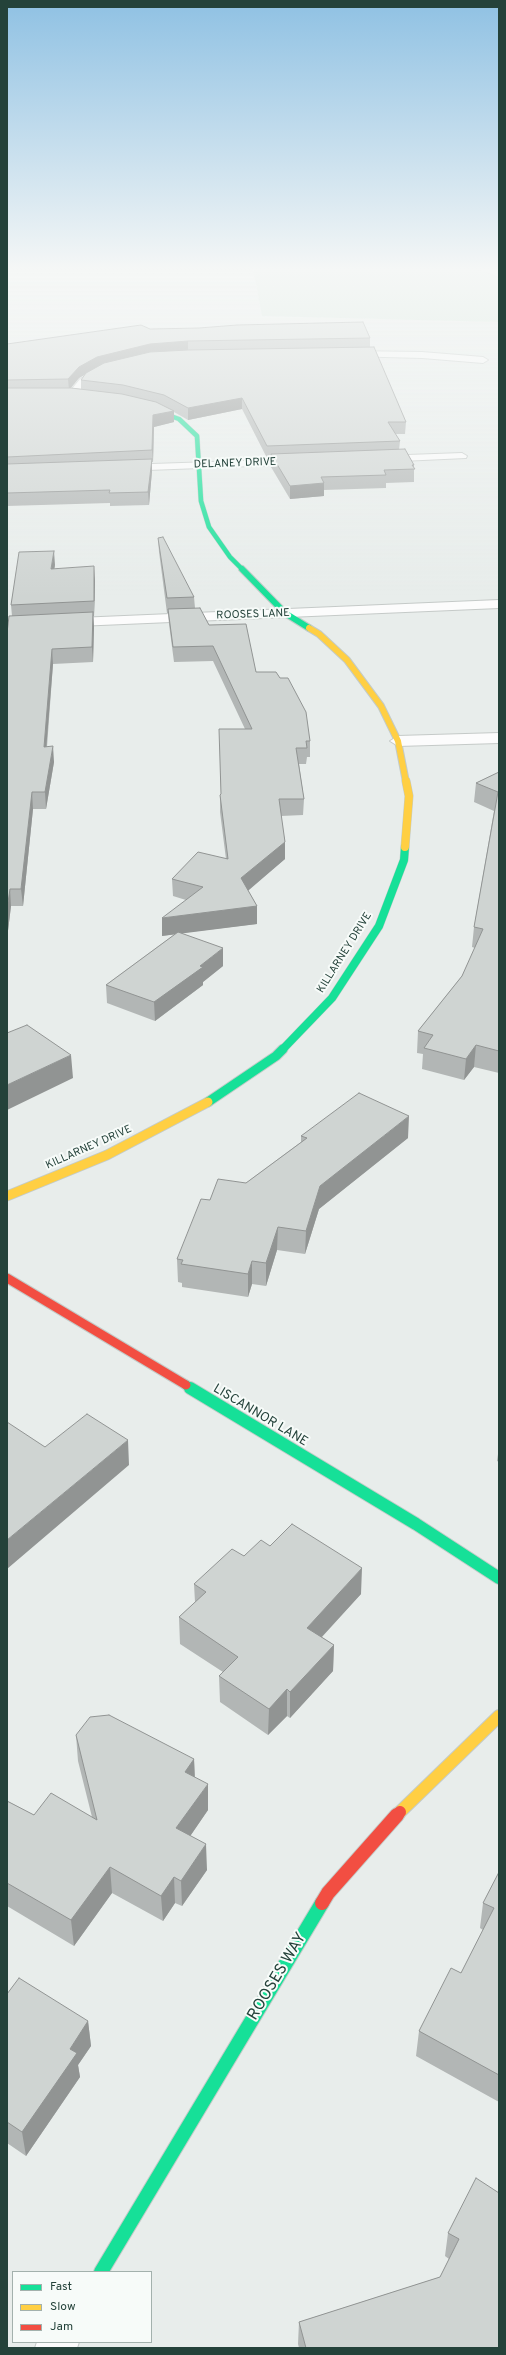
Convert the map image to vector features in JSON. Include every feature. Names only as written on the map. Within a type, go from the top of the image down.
[{"type":"street","points":[[72,395],[83,381],[89,378]]},
{"type":"street","points":[[59,395],[86,397]]},
{"type":"street","name":"KILLARNEY DRIVE","points":[[7,1196],[107,1155],[200,1108],[276,1056],[332,998],[379,926],[404,860],[410,796],[398,741],[381,706],[347,660],[319,634],[286,613],[230,557],[209,527],[201,501],[197,436],[179,418],[160,410],[138,405]]},
{"type":"street","points":[[367,460],[462,456]]},
{"type":"street","name":"DELANEY DRIVE","points":[[107,469],[311,462]]},
{"type":"street","name":"ROOSES LANE","points":[[7,625],[499,604]]},
{"type":"street","points":[[398,741],[499,738]]},
{"type":"street","name":"LISCANNOR LANE","points":[[7,1278],[416,1524],[499,1578]]},
{"type":"street","name":"ROOSES WAY","points":[[102,2271],[328,1893],[389,1822],[499,1716]]},
{"type":"building","points":[[7,378],[69,378],[68,379],[7,380]]},
{"type":"building","points":[[83,378],[387,378],[406,422],[388,422],[400,441],[267,446],[242,398],[188,408],[164,395],[123,385],[81,380]]},
{"type":"building","points":[[7,388],[71,388],[122,394],[156,402],[174,411],[153,415],[152,450],[7,457]]},
{"type":"building","points":[[405,449],[415,469],[384,470],[386,475],[321,477],[324,483],[290,486],[271,454]]},
{"type":"building","points":[[152,459],[148,492],[109,493],[110,490],[7,493],[7,464]]},
{"type":"building","points":[[163,537],[194,597],[167,598],[158,538]]},
{"type":"building","points":[[54,551],[51,569],[94,566],[94,601],[11,605],[19,552]]},
{"type":"building","points":[[200,608],[209,625],[246,624],[256,672],[276,672],[280,678],[288,678],[306,712],[310,741],[306,741],[307,748],[296,748],[304,799],[279,799],[285,842],[241,878],[257,906],[162,918],[203,887],[172,879],[198,852],[228,859],[220,795],[219,729],[252,729],[213,646],[173,647],[168,609]]},
{"type":"building","points":[[93,612],[92,647],[52,649],[44,747],[53,746],[45,792],[32,792],[21,889],[10,889],[7,909],[7,633],[9,616]]},
{"type":"building","points":[[499,772],[499,1051],[476,1045],[466,1059],[424,1048],[433,1035],[418,1031],[462,976],[483,929],[474,927],[498,792],[476,783]]},
{"type":"building","points":[[178,932],[223,948],[200,966],[203,967],[154,1002],[106,985]]},
{"type":"building","points":[[27,1025],[71,1055],[7,1085],[7,1033]]},
{"type":"building","points":[[359,1093],[409,1116],[320,1186],[306,1231],[278,1227],[266,1263],[252,1261],[248,1274],[181,1264],[183,1260],[177,1259],[201,1199],[210,1200],[218,1179],[246,1183],[307,1138],[301,1136]]},
{"type":"building","points":[[87,1414],[128,1440],[7,1540],[7,1422],[45,1447]]},
{"type":"building","points":[[292,1524],[362,1568],[307,1628],[334,1645],[290,1692],[287,1689],[269,1709],[219,1676],[238,1657],[179,1617],[206,1592],[194,1584],[232,1549],[244,1556],[261,1540],[270,1546]]},
{"type":"building","points":[[109,1715],[194,1759],[185,1772],[208,1784],[176,1828],[206,1844],[181,1881],[174,1877],[161,1896],[110,1867],[71,1920],[7,1883],[7,1801],[34,1815],[51,1793],[97,1820],[76,1735],[90,1717]]},
{"type":"building","points":[[499,1872],[499,2075],[419,2031],[451,1968],[461,1973],[494,1908],[483,1903]]},
{"type":"building","points":[[19,1978],[88,2021],[70,2049],[77,2053],[22,2132],[7,2122],[7,1994]]},
{"type":"building","points":[[476,2178],[499,2193],[499,2348],[306,2348],[299,2322],[440,2277],[459,2239],[448,2233]]},
{"type":"traffic: fast","points":[[145,407],[179,419],[197,436],[201,501],[209,527],[230,557],[285,613],[309,628]]},
{"type":"traffic: fast","points":[[208,1102],[276,1056],[332,998],[379,926],[404,860],[405,847]]},
{"type":"traffic: fast","points":[[186,1385],[416,1524],[499,1578]]},
{"type":"traffic: fast","points":[[102,2271],[322,1903]]},
{"type":"traffic: slow","points":[[309,628],[319,634],[347,660],[381,706],[398,741],[409,796],[405,847]]},
{"type":"traffic: slow","points":[[7,1196],[107,1155],[208,1102]]},
{"type":"traffic: slow","points":[[400,1812],[499,1716]]},
{"type":"traffic: jam","points":[[7,1278],[186,1385]]},
{"type":"traffic: jam","points":[[322,1903],[328,1893],[400,1812]]}]
